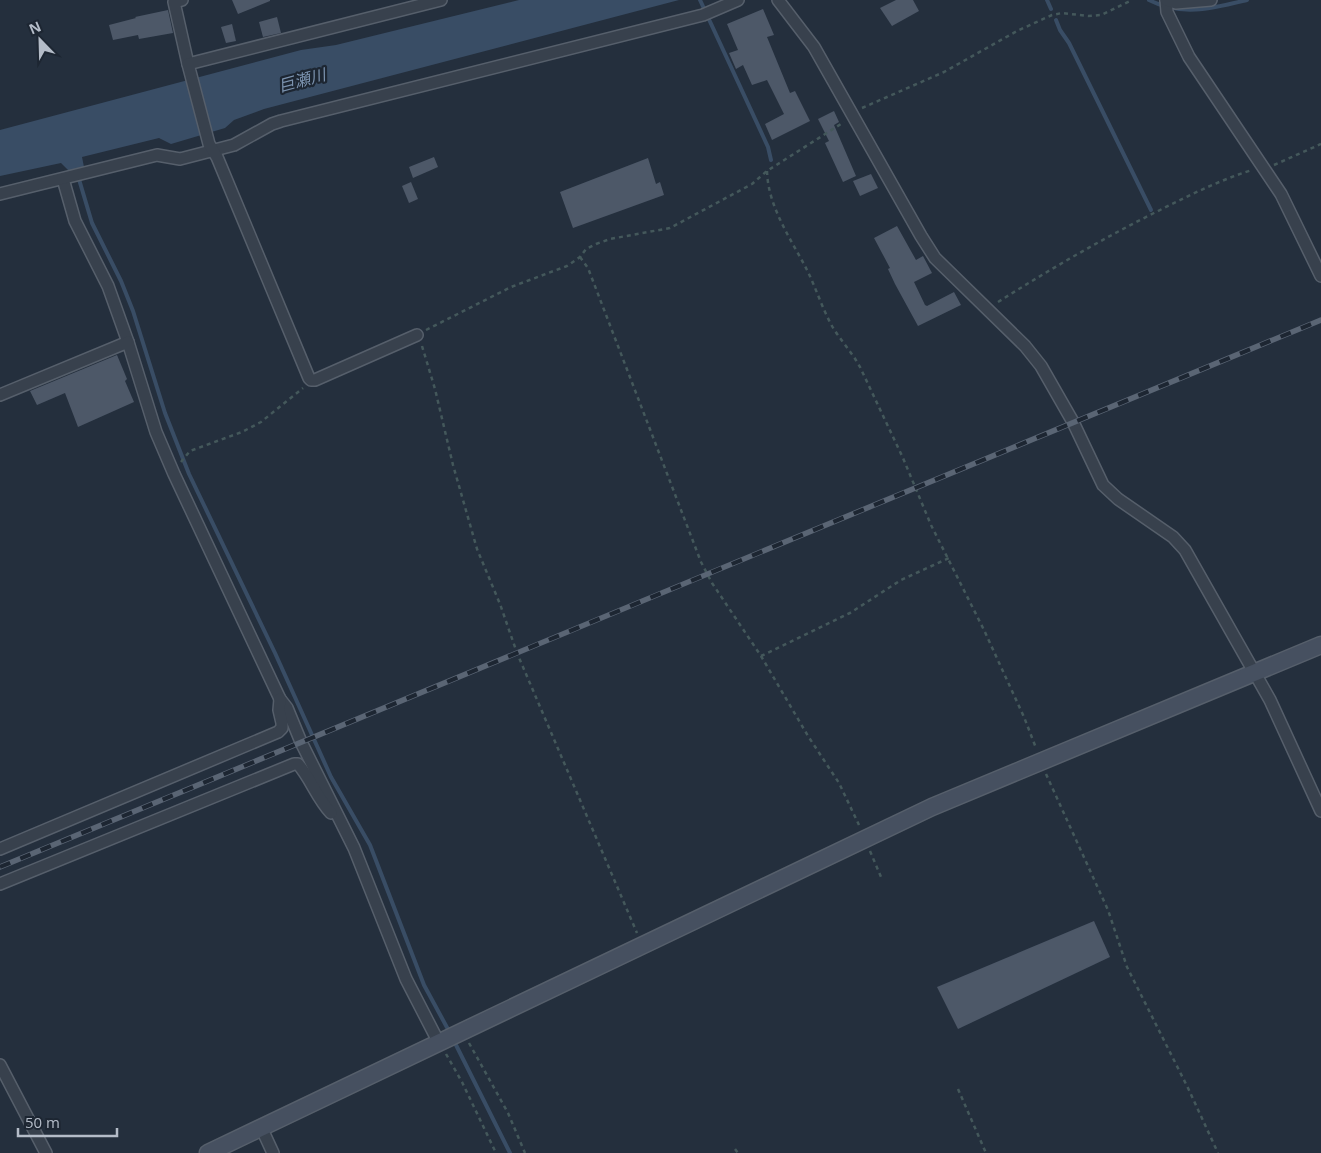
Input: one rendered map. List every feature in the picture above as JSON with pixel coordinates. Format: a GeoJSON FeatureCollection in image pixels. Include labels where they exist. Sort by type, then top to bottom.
{"type":"FeatureCollection","features":[{"type":"Feature","properties":{"kind":"street"},"geometry":{"type":"LineString","coordinates":[[182,0],[174,2],[189,68],[211,147],[311,380],[315,380],[417,335]]}},
{"type":"Feature","properties":{"kind":"street"},"geometry":{"type":"LineString","coordinates":[[189,68],[441,0]]}},
{"type":"Feature","properties":{"kind":"street"},"geometry":{"type":"LineString","coordinates":[[0,194],[157,155],[180,159],[211,147],[244,141],[272,124],[281,121],[707,14],[738,0]]}},
{"type":"Feature","properties":{"kind":"street"},"geometry":{"type":"LineString","coordinates":[[778,0],[814,47],[935,258],[986,310],[1025,346],[1041,366],[1073,422],[1103,485],[1118,499],[1173,537],[1185,550],[1270,700],[1321,811]]}},
{"type":"Feature","properties":{"kind":"street"},"geometry":{"type":"LineString","coordinates":[[1211,0],[1166,4],[1189,57],[1265,169],[1294,218],[1321,276]]}},
{"type":"Feature","properties":{"kind":"street"},"geometry":{"type":"LineString","coordinates":[[66,178],[75,221],[108,286],[153,422],[174,474],[280,699],[287,708],[300,742],[354,848],[406,979],[440,1042]]}},
{"type":"Feature","properties":{"kind":"street"},"geometry":{"type":"LineString","coordinates":[[0,395],[128,342]]}},
{"type":"Feature","properties":{"kind":"street"},"geometry":{"type":"LineString","coordinates":[[208,1153],[932,807],[1321,645]]}},
{"type":"Feature","properties":{"kind":"street"},"geometry":{"type":"LineString","coordinates":[[0,849],[278,732],[282,728],[279,710],[280,699]]}},
{"type":"Feature","properties":{"kind":"street"},"geometry":{"type":"LineString","coordinates":[[0,884],[294,764],[298,764],[303,770],[321,802],[341,825]]}},
{"type":"Feature","properties":{"kind":"street"},"geometry":{"type":"LineString","coordinates":[[0,1064],[46,1153]]}},
{"type":"Feature","properties":{"kind":"street"},"geometry":{"type":"LineString","coordinates":[[262,1127],[273,1153]]}},
{"type":"Feature","properties":{"kind":"path"},"geometry":{"type":"LineString","coordinates":[[643,945],[517,653],[500,604],[476,549],[435,389],[417,335],[511,287],[567,266],[580,257],[586,249],[596,244],[610,239],[652,233],[670,228],[752,184],[767,171],[853,114],[944,72],[1017,31],[1052,15],[1062,13],[1088,16],[1100,14],[1132,0]]}},
{"type":"Feature","properties":{"kind":"path"},"geometry":{"type":"LineString","coordinates":[[986,310],[1052,268],[1103,239],[1190,194],[1228,178],[1256,169],[1265,169],[1321,144]]}},
{"type":"Feature","properties":{"kind":"path"},"geometry":{"type":"LineString","coordinates":[[767,171],[770,196],[776,211],[808,272],[837,335],[854,355],[903,458],[931,525],[949,558],[1024,717],[1041,761],[1108,910],[1127,967],[1188,1088],[1218,1153]]}},
{"type":"Feature","properties":{"kind":"path"},"geometry":{"type":"LineString","coordinates":[[580,257],[588,268],[701,562],[839,783],[866,838],[880,877]]}},
{"type":"Feature","properties":{"kind":"path"},"geometry":{"type":"LineString","coordinates":[[177,468],[190,451],[214,444],[261,422],[311,380]]}},
{"type":"Feature","properties":{"kind":"path"},"geometry":{"type":"LineString","coordinates":[[761,656],[850,613],[901,580],[949,558]]}},
{"type":"Feature","properties":{"kind":"path"},"geometry":{"type":"LineString","coordinates":[[462,1032],[508,1113],[525,1153]]}},
{"type":"Feature","properties":{"kind":"path"},"geometry":{"type":"LineString","coordinates":[[440,1042],[462,1082],[496,1153]]}},
{"type":"Feature","properties":{"kind":"path"},"geometry":{"type":"LineString","coordinates":[[958,1089],[986,1153]]}},
{"type":"Feature","properties":{"kind":"path"},"geometry":{"type":"LineString","coordinates":[[735,1149],[738,1153]]}},
{"type":"Feature","properties":{"kind":"water","name":"巨瀬川"},"geometry":{"type":"Polygon","coordinates":[[[519,0],[679,0],[264,109],[234,120],[225,128],[171,144],[159,138],[82,157],[84,167],[69,171],[61,163],[0,176],[0,130],[301,50],[336,45],[519,0]]]}},
{"type":"Feature","properties":{"kind":"building"},"geometry":{"type":"Polygon","coordinates":[[[232,0],[270,0],[270,1],[238,14],[232,0]]]}},
{"type":"Feature","properties":{"kind":"building"},"geometry":{"type":"Polygon","coordinates":[[[896,0],[913,0],[919,11],[892,26],[880,8],[896,0]]]}},
{"type":"Feature","properties":{"kind":"building"},"geometry":{"type":"Polygon","coordinates":[[[763,9],[774,35],[767,37],[790,93],[795,91],[810,121],[772,140],[765,124],[784,114],[767,80],[752,85],[743,65],[736,69],[729,53],[738,50],[727,24],[763,9]]]}},
{"type":"Feature","properties":{"kind":"building"},"geometry":{"type":"Polygon","coordinates":[[[168,10],[173,33],[139,39],[138,35],[113,40],[109,25],[168,10]]]}},
{"type":"Feature","properties":{"kind":"building"},"geometry":{"type":"Polygon","coordinates":[[[277,17],[281,33],[263,37],[259,22],[277,17]]]}},
{"type":"Feature","properties":{"kind":"building"},"geometry":{"type":"Polygon","coordinates":[[[232,24],[236,41],[226,43],[221,27],[232,24]]]}},
{"type":"Feature","properties":{"kind":"building"},"geometry":{"type":"Polygon","coordinates":[[[834,111],[839,122],[834,125],[856,176],[843,182],[825,143],[829,141],[818,119],[834,111]]]}},
{"type":"Feature","properties":{"kind":"building"},"geometry":{"type":"Polygon","coordinates":[[[434,157],[438,167],[413,178],[409,167],[434,157]]]}},
{"type":"Feature","properties":{"kind":"building"},"geometry":{"type":"Polygon","coordinates":[[[648,158],[656,184],[660,182],[664,195],[573,228],[560,192],[648,158]]]}},
{"type":"Feature","properties":{"kind":"building"},"geometry":{"type":"Polygon","coordinates":[[[871,174],[878,188],[860,196],[853,181],[871,174]]]}},
{"type":"Feature","properties":{"kind":"building"},"geometry":{"type":"Polygon","coordinates":[[[411,182],[418,199],[409,203],[402,186],[411,182]]]}},
{"type":"Feature","properties":{"kind":"building"},"geometry":{"type":"Polygon","coordinates":[[[897,226],[916,260],[923,256],[932,273],[914,282],[925,305],[927,306],[954,292],[961,305],[918,326],[895,284],[888,269],[890,268],[874,238],[897,226]]]}},
{"type":"Feature","properties":{"kind":"building"},"geometry":{"type":"Polygon","coordinates":[[[117,355],[134,402],[78,427],[65,393],[37,405],[30,391],[117,355]]]}},
{"type":"Feature","properties":{"kind":"building"},"geometry":{"type":"Polygon","coordinates":[[[1094,921],[1110,957],[958,1029],[937,987],[1094,921]]]}},
{"type":"Feature","properties":{"kind":"waterway"},"geometry":{"type":"LineString","coordinates":[[700,0],[768,147],[771,160]]}},
{"type":"Feature","properties":{"kind":"waterway"},"geometry":{"type":"LineString","coordinates":[[1047,0],[1051,9]]}},
{"type":"Feature","properties":{"kind":"waterway"},"geometry":{"type":"LineString","coordinates":[[1149,0],[1161,5],[1186,10],[1210,8],[1247,0]]}},
{"type":"Feature","properties":{"kind":"waterway"},"geometry":{"type":"LineString","coordinates":[[1056,20],[1151,210]]}},
{"type":"Feature","properties":{"kind":"waterway"},"geometry":{"type":"LineString","coordinates":[[78,176],[92,223],[121,281],[133,311],[165,413],[189,474],[275,653],[331,777],[370,845],[424,985],[450,1033]]}},
{"type":"Feature","properties":{"kind":"waterway"},"geometry":{"type":"LineString","coordinates":[[454,1041],[510,1153]]}},
{"type":"Feature","properties":{"kind":"railway"},"geometry":{"type":"LineString","coordinates":[[0,867],[1321,320]]}}]}
